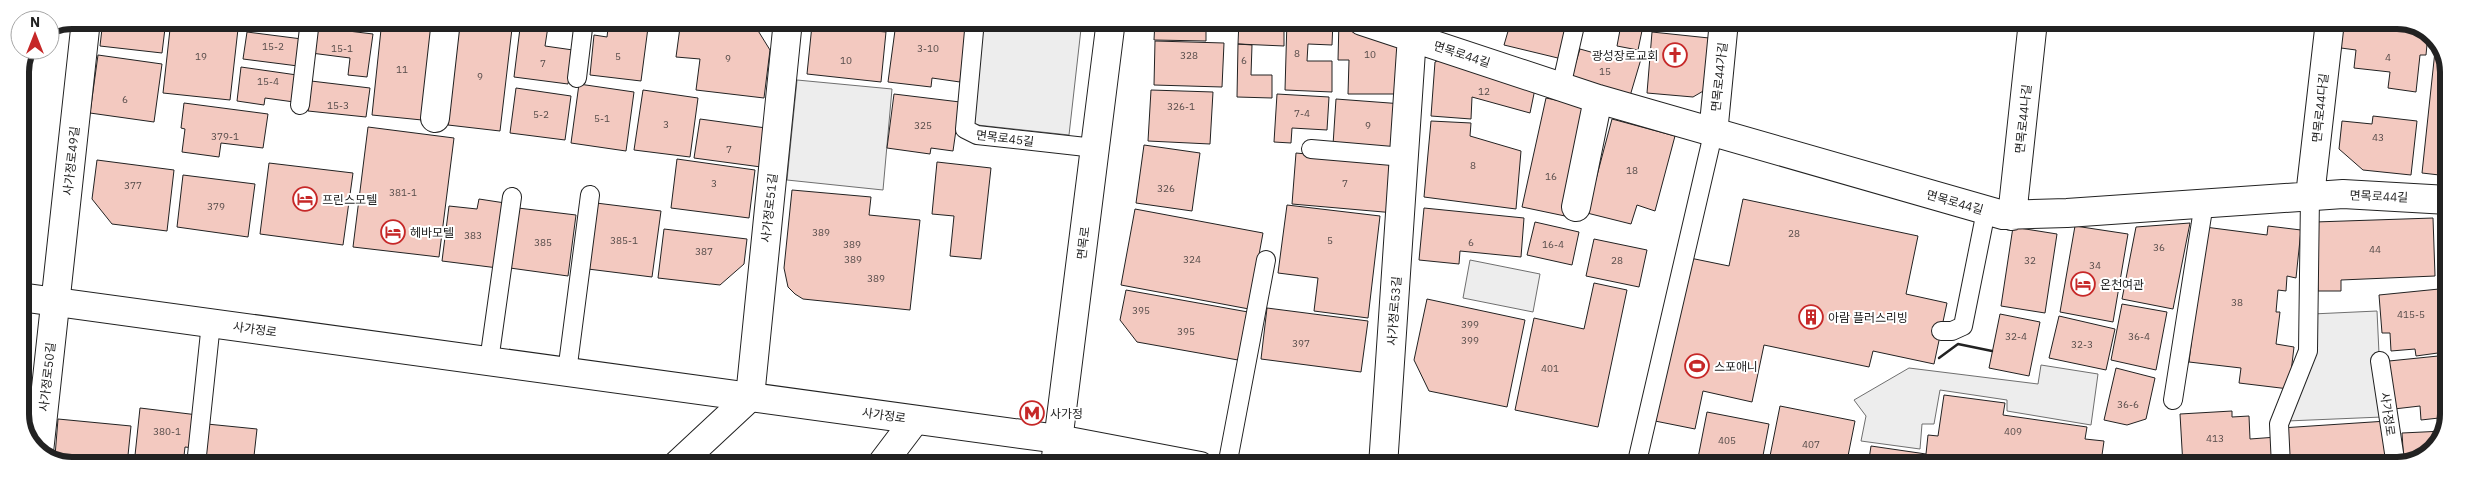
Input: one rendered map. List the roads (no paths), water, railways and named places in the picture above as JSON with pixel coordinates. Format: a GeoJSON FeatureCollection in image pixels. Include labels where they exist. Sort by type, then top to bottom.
{"type":"FeatureCollection","features":[{"type":"Feature","properties":{"kind":"street","name":"사가정로49길"},"geometry":{"type":"LineString","coordinates":[[55,301],[85,29]]}},
{"type":"Feature","properties":{"kind":"street"},"geometry":{"type":"LineString","coordinates":[[435,118],[445,29]]}},
{"type":"Feature","properties":{"kind":"street","name":"사가정로51길"},"geometry":{"type":"LineString","coordinates":[[750,396],[786,29]]}},
{"type":"Feature","properties":{"kind":"street","name":"면목로"},"geometry":{"type":"LineString","coordinates":[[1057,452],[1110,29]]}},
{"type":"Feature","properties":{"kind":"street","name":"면목로44길"},"geometry":{"type":"LineString","coordinates":[[1412,29],[1598,100],[1713,134],[2012,216],[2310,196],[2380,195],[2440,199]]}},
{"type":"Feature","properties":{"kind":"street","name":"사가정로53길"},"geometry":{"type":"LineString","coordinates":[[1384,457],[1412,29]]}},
{"type":"Feature","properties":{"kind":"street","name":"면목로44가길"},"geometry":{"type":"LineString","coordinates":[[1713,134],[1723,29]]}},
{"type":"Feature","properties":{"kind":"street","name":"면목로44나길"},"geometry":{"type":"LineString","coordinates":[[2012,216],[2032,29]]}},
{"type":"Feature","properties":{"kind":"street","name":"면목로44다길"},"geometry":{"type":"LineString","coordinates":[[2310,196],[2329,29]]}},
{"type":"Feature","properties":{"kind":"street"},"geometry":{"type":"LineString","coordinates":[[1576,207],[1598,100]]}},
{"type":"Feature","properties":{"kind":"street","name":"사가정로"},"geometry":{"type":"LineString","coordinates":[[29,298],[915,420],[1057,452],[1108,457]]}},
{"type":"Feature","properties":{"kind":"street","name":"사가정로50길"},"geometry":{"type":"LineString","coordinates":[[39,443],[55,301]]}},
{"type":"Feature","properties":{"kind":"street"},"geometry":{"type":"LineString","coordinates":[[685,457],[750,396]]}},
{"type":"Feature","properties":{"kind":"street"},"geometry":{"type":"LineString","coordinates":[[887,457],[915,420]]}},
{"type":"Feature","properties":{"kind":"lane"},"geometry":{"type":"LineString","coordinates":[[300,105],[309,29]]}},
{"type":"Feature","properties":{"kind":"lane"},"geometry":{"type":"LineString","coordinates":[[577,78],[583,29]]}},
{"type":"Feature","properties":{"kind":"lane","name":"면목로45길"},"geometry":{"type":"LineString","coordinates":[[975,29],[965,129],[977,135],[1095,148]]}},
{"type":"Feature","properties":{"kind":"lane"},"geometry":{"type":"LineString","coordinates":[[1561,87],[1574,29]]}},
{"type":"Feature","properties":{"kind":"lane"},"geometry":{"type":"LineString","coordinates":[[1638,457],[1713,134]]}},
{"type":"Feature","properties":{"kind":"lane"},"geometry":{"type":"LineString","coordinates":[[1311,149],[1404,157]]}},
{"type":"Feature","properties":{"kind":"lane"},"geometry":{"type":"LineString","coordinates":[[567,372],[590,195]]}},
{"type":"Feature","properties":{"kind":"lane"},"geometry":{"type":"LineString","coordinates":[[2281,457],[2279,424],[2308,350],[2310,196]]}},
{"type":"Feature","properties":{"kind":"lane"},"geometry":{"type":"LineString","coordinates":[[489,361],[512,197]]}},
{"type":"Feature","properties":{"kind":"lane"},"geometry":{"type":"LineString","coordinates":[[2173,400],[2204,203]]}},
{"type":"Feature","properties":{"kind":"lane"},"geometry":{"type":"LineString","coordinates":[[1941,332],[1952,332],[1963,326],[1986,210]]}},
{"type":"Feature","properties":{"kind":"lane"},"geometry":{"type":"LineString","coordinates":[[1229,457],[1266,260]]}},
{"type":"Feature","properties":{"kind":"lane"},"geometry":{"type":"LineString","coordinates":[[197,457],[211,323]]}},
{"type":"Feature","properties":{"kind":"lane","name":"사가정로"},"geometry":{"type":"LineString","coordinates":[[2380,361],[2395,457]]}},
{"type":"Feature","properties":{"kind":"place","name":"광성장로교회"},"geometry":{"type":"Point","coordinates":[1675,55]}},
{"type":"Feature","properties":{"kind":"place","name":"프린스모텔"},"geometry":{"type":"Point","coordinates":[305,199]}},
{"type":"Feature","properties":{"kind":"place","name":"헤바모텔"},"geometry":{"type":"Point","coordinates":[393,232]}},
{"type":"Feature","properties":{"kind":"place","name":"온천여관"},"geometry":{"type":"Point","coordinates":[2083,284]}},
{"type":"Feature","properties":{"kind":"place","name":"아람 플러스리빙"},"geometry":{"type":"Point","coordinates":[1811,317]}},
{"type":"Feature","properties":{"kind":"place","name":"스포애니"},"geometry":{"type":"Point","coordinates":[1697,366]}},
{"type":"Feature","properties":{"kind":"place","name":"사가정"},"geometry":{"type":"Point","coordinates":[1032,413]}}]}
